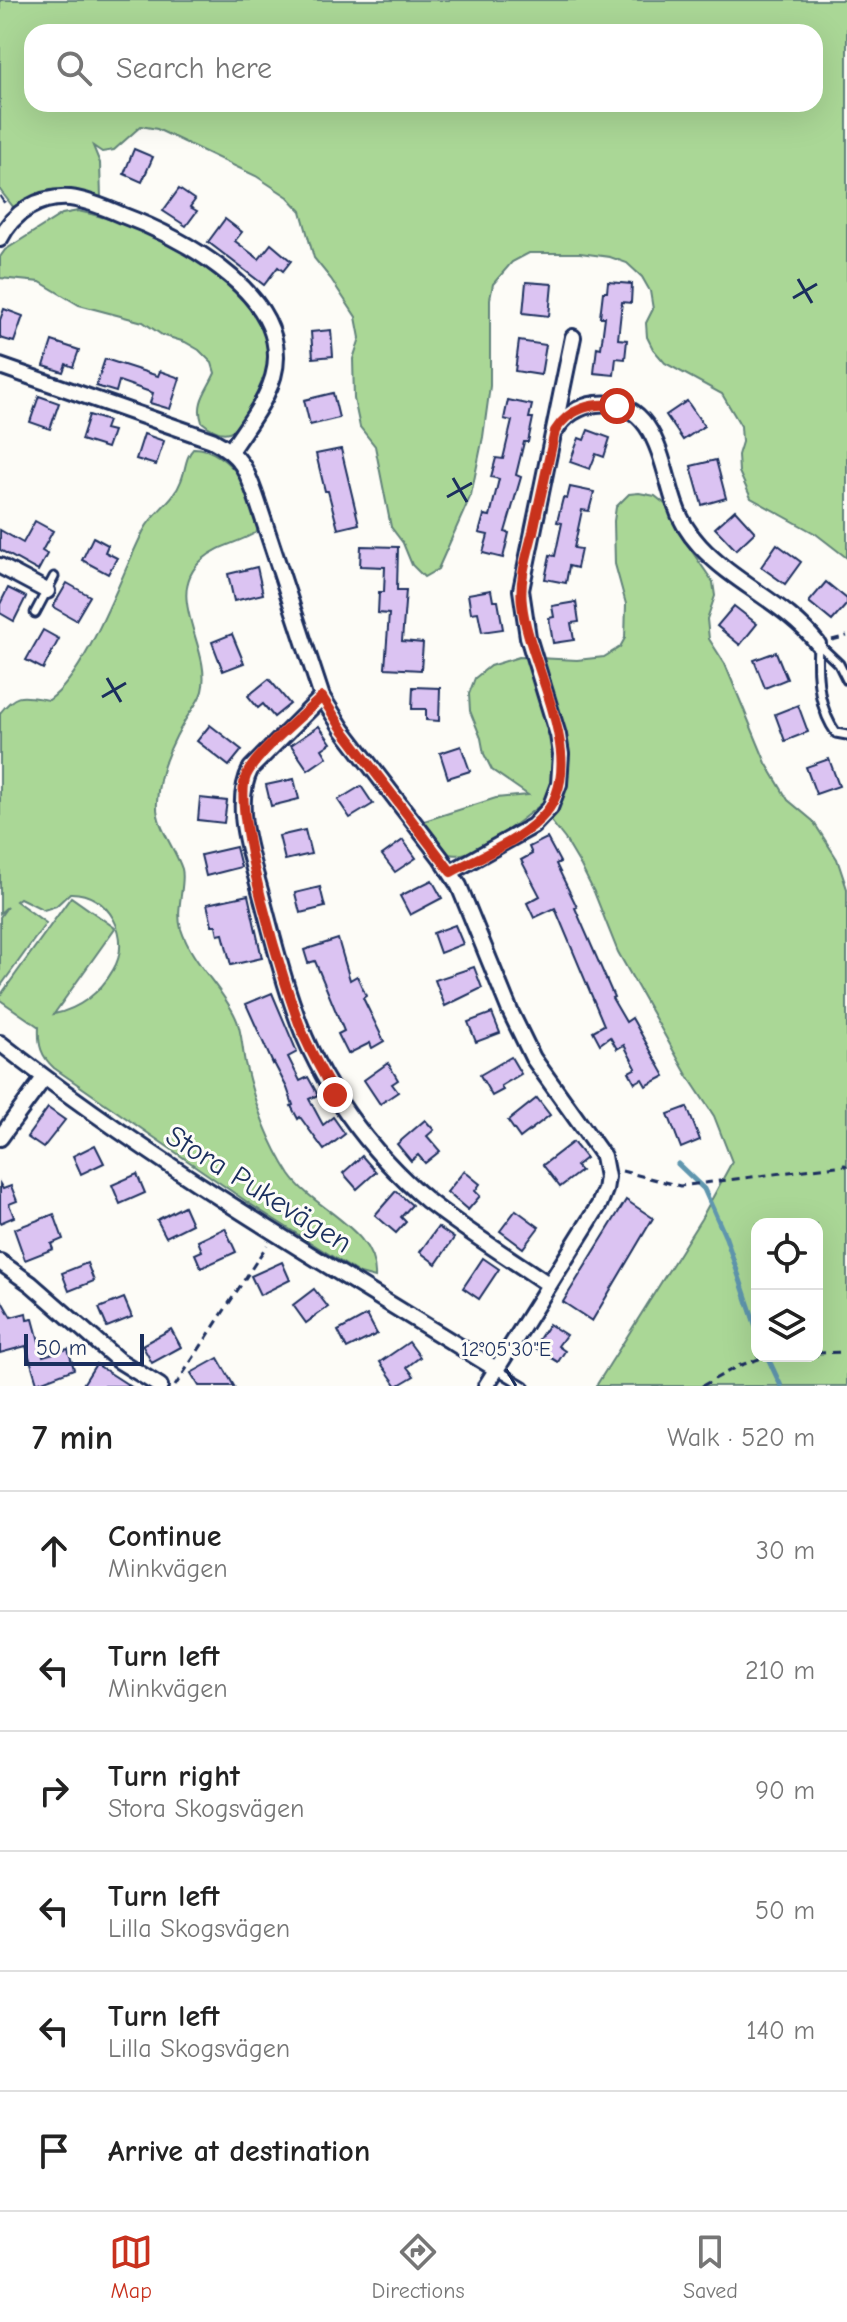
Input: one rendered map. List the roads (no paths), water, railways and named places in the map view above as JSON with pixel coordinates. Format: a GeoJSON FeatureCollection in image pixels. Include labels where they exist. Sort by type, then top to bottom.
{"type":"FeatureCollection","features":[{"type":"Feature","properties":{"kind":"street"},"geometry":{"type":"LineString","coordinates":[[0,239],[14,217],[37,203],[57,199],[83,201],[166,234],[243,288],[266,320],[275,342],[275,372],[267,393],[231,450]]}},
{"type":"Feature","properties":{"kind":"street"},"geometry":{"type":"LineString","coordinates":[[451,872],[533,826],[550,808],[559,784],[562,769],[558,735],[528,637],[521,590],[573,337]]}},
{"type":"Feature","properties":{"kind":"street"},"geometry":{"type":"LineString","coordinates":[[0,366],[190,431],[231,450],[249,476],[322,697],[343,730],[451,872],[521,1036],[548,1081],[596,1144],[606,1167],[605,1190],[599,1205],[486,1386]]}},
{"type":"Feature","properties":{"kind":"street"},"geometry":{"type":"LineString","coordinates":[[555,431],[560,422],[575,411],[597,404],[617,406],[637,416],[653,434],[676,506],[689,533],[734,576],[804,626],[818,644]]}},
{"type":"Feature","properties":{"kind":"street"},"geometry":{"type":"LineString","coordinates":[[0,566],[47,591]]}},
{"type":"Feature","properties":{"kind":"street"},"geometry":{"type":"LineString","coordinates":[[322,697],[251,768],[245,779],[243,796],[252,860],[294,1010],[335,1095],[368,1141],[392,1167],[442,1211],[548,1284]]}},
{"type":"Feature","properties":{"kind":"street","name":"Stora Pukevägen"},"geometry":{"type":"LineString","coordinates":[[0,1043],[44,1078],[166,1163],[496,1369]]}},
{"type":"Feature","properties":{"kind":"street"},"geometry":{"type":"LineString","coordinates":[[0,1138],[44,1078]]}},
{"type":"Feature","properties":{"kind":"street"},"geometry":{"type":"LineString","coordinates":[[0,1262],[52,1301],[101,1346],[160,1386]]}},
{"type":"Feature","properties":{"kind":"lane"},"geometry":{"type":"LineString","coordinates":[[35,613],[54,577]]}},
{"type":"Feature","properties":{"kind":"lane"},"geometry":{"type":"LineString","coordinates":[[818,644],[839,664],[847,680]]}},
{"type":"Feature","properties":{"kind":"lane"},"geometry":{"type":"LineString","coordinates":[[818,644],[817,676],[824,706],[836,733],[847,735]]}},
{"type":"Feature","properties":{"kind":"lane"},"geometry":{"type":"LineString","coordinates":[[496,1369],[524,1386]]}},
{"type":"Feature","properties":{"kind":"waterway"},"geometry":{"type":"LineString","coordinates":[[678,1164],[704,1189],[726,1238],[751,1312]]}},
{"type":"Feature","properties":{"kind":"waterway"},"geometry":{"type":"LineString","coordinates":[[770,1362],[781,1386]]}}]}
